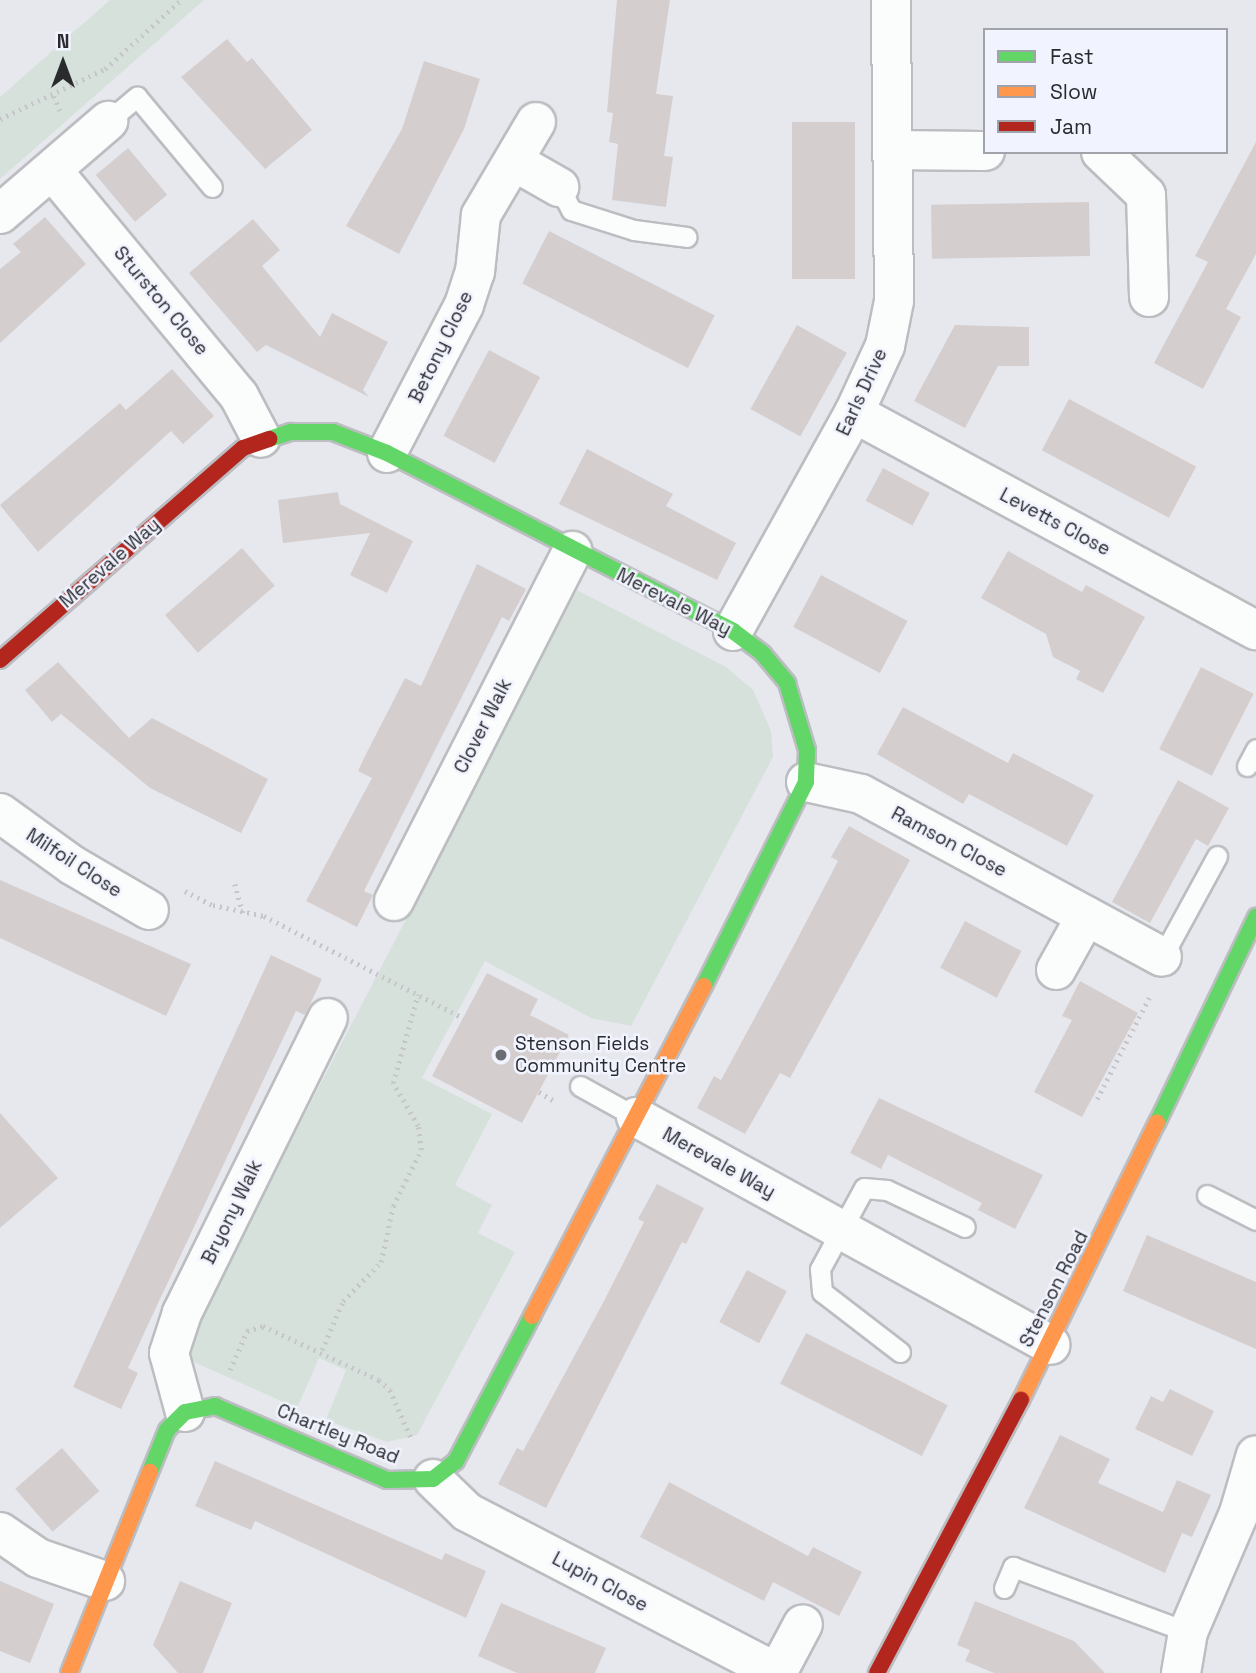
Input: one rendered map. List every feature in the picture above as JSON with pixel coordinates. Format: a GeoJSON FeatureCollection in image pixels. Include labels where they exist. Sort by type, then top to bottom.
{"type":"FeatureCollection","features":[{"type":"Feature","properties":{"kind":"street","name":"Earls Drive"},"geometry":{"type":"LineString","coordinates":[[733,631],[854,414],[885,346],[894,301],[891,0]]}},
{"type":"Feature","properties":{"kind":"street"},"geometry":{"type":"LineString","coordinates":[[0,214],[108,121]]}},
{"type":"Feature","properties":{"kind":"street","name":"Betony Close"},"geometry":{"type":"LineString","coordinates":[[387,453],[464,305],[475,272],[481,215],[515,162],[536,122]]}},
{"type":"Feature","properties":{"kind":"street"},"geometry":{"type":"LineString","coordinates":[[892,150],[983,151]]}},
{"type":"Feature","properties":{"kind":"street"},"geometry":{"type":"LineString","coordinates":[[1103,154],[1146,195],[1149,297]]}},
{"type":"Feature","properties":{"kind":"street"},"geometry":{"type":"LineString","coordinates":[[515,162],[559,187]]}},
{"type":"Feature","properties":{"kind":"street","name":"Sturston Close"},"geometry":{"type":"LineString","coordinates":[[52,170],[239,396],[261,438]]}},
{"type":"Feature","properties":{"kind":"street","name":"Levetts Close"},"geometry":{"type":"LineString","coordinates":[[854,414],[1256,630]]}},
{"type":"Feature","properties":{"kind":"street","name":"Merevale Way"},"geometry":{"type":"LineString","coordinates":[[0,660],[261,438],[333,432],[387,453],[572,551],[733,631],[763,654],[787,683],[802,718],[806,782]]}},
{"type":"Feature","properties":{"kind":"street","name":"Clover Walk"},"geometry":{"type":"LineString","coordinates":[[394,901],[572,551]]}},
{"type":"Feature","properties":{"kind":"street"},"geometry":{"type":"LineString","coordinates":[[433,1479],[456,1461],[472,1437],[806,782]]}},
{"type":"Feature","properties":{"kind":"street","name":"Ramson Close"},"geometry":{"type":"LineString","coordinates":[[806,782],[861,794],[1162,957]]}},
{"type":"Feature","properties":{"kind":"street","name":"Milfoil Close"},"geometry":{"type":"LineString","coordinates":[[0,813],[72,865],[162,898]]}},
{"type":"Feature","properties":{"kind":"street"},"geometry":{"type":"LineString","coordinates":[[1056,970],[1086,916]]}},
{"type":"Feature","properties":{"kind":"street","name":"Stenson Road"},"geometry":{"type":"LineString","coordinates":[[877,1673],[1050,1345],[1256,917]]}},
{"type":"Feature","properties":{"kind":"street","name":"Bryony Walk"},"geometry":{"type":"LineString","coordinates":[[200,1409],[169,1353],[182,1313],[328,1018]]}},
{"type":"Feature","properties":{"kind":"street","name":"Merevale Way"},"geometry":{"type":"LineString","coordinates":[[636,1117],[1050,1345]]}},
{"type":"Feature","properties":{"kind":"street"},"geometry":{"type":"LineString","coordinates":[[69,1673],[167,1430],[200,1409]]}},
{"type":"Feature","properties":{"kind":"street","name":"Chartley Road"},"geometry":{"type":"LineString","coordinates":[[200,1409],[387,1480],[433,1479]]}},
{"type":"Feature","properties":{"kind":"street"},"geometry":{"type":"LineString","coordinates":[[1181,1673],[1188,1632],[1239,1513],[1256,1455]]}},
{"type":"Feature","properties":{"kind":"street","name":"Lupin Close"},"geometry":{"type":"LineString","coordinates":[[433,1479],[467,1512],[777,1673],[803,1624]]}},
{"type":"Feature","properties":{"kind":"street"},"geometry":{"type":"LineString","coordinates":[[0,1532],[38,1558],[105,1581]]}},
{"type":"Feature","properties":{"kind":"lane"},"geometry":{"type":"LineString","coordinates":[[108,121],[137,97],[212,187]]}},
{"type":"Feature","properties":{"kind":"lane"},"geometry":{"type":"LineString","coordinates":[[559,187],[571,211],[634,230],[687,237]]}},
{"type":"Feature","properties":{"kind":"lane"},"geometry":{"type":"LineString","coordinates":[[1162,957],[1217,856]]}},
{"type":"Feature","properties":{"kind":"lane"},"geometry":{"type":"LineString","coordinates":[[580,1086],[636,1117]]}},
{"type":"Feature","properties":{"kind":"lane"},"geometry":{"type":"LineString","coordinates":[[900,1352],[822,1292],[820,1269],[864,1188],[887,1190],[965,1227]]}},
{"type":"Feature","properties":{"kind":"lane"},"geometry":{"type":"LineString","coordinates":[[1207,1195],[1256,1220]]}},
{"type":"Feature","properties":{"kind":"lane"},"geometry":{"type":"LineString","coordinates":[[1004,1588],[1013,1567],[1188,1632]]}},
{"type":"Feature","properties":{"kind":"path"},"geometry":{"type":"LineString","coordinates":[[0,119],[105,69],[181,0]]}},
{"type":"Feature","properties":{"kind":"path"},"geometry":{"type":"LineString","coordinates":[[235,884],[243,913]]}},
{"type":"Feature","properties":{"kind":"path"},"geometry":{"type":"LineString","coordinates":[[162,898],[264,916],[463,1018]]}},
{"type":"Feature","properties":{"kind":"path"},"geometry":{"type":"LineString","coordinates":[[1097,1099],[1159,977],[1162,957]]}},
{"type":"Feature","properties":{"kind":"path"},"geometry":{"type":"LineString","coordinates":[[321,1350],[343,1301],[382,1262],[393,1206],[421,1150],[418,1126],[393,1083],[418,994]]}},
{"type":"Feature","properties":{"kind":"path"},"geometry":{"type":"LineString","coordinates":[[200,1409],[247,1331],[263,1326],[321,1350],[390,1390],[433,1479]]}},
{"type":"Feature","properties":{"kind":"shaded area"},"geometry":{"type":"Polygon","coordinates":[[[110,0],[204,0],[0,179],[0,97],[110,0]]]}},
{"type":"Feature","properties":{"kind":"shaded area"},"geometry":{"type":"Polygon","coordinates":[[[577,590],[726,667],[753,690],[771,731],[773,757],[631,1026],[591,1018],[485,961],[422,1078],[492,1114],[455,1185],[492,1205],[478,1233],[515,1252],[417,1435],[387,1442],[326,1420],[346,1370],[319,1358],[297,1408],[187,1359],[199,1318],[577,590]]]}},
{"type":"Feature","properties":{"kind":"building"},"geometry":{"type":"Polygon","coordinates":[[[617,0],[670,0],[656,94],[673,96],[664,156],[673,157],[666,207],[612,200],[618,144],[609,142],[613,113],[607,112],[617,0]]]}},
{"type":"Feature","properties":{"kind":"building"},"geometry":{"type":"Polygon","coordinates":[[[227,39],[247,62],[252,58],[312,130],[265,169],[181,77],[227,39]]]}},
{"type":"Feature","properties":{"kind":"building"},"geometry":{"type":"Polygon","coordinates":[[[424,61],[480,79],[464,129],[399,254],[346,226],[402,129],[424,61]]]}},
{"type":"Feature","properties":{"kind":"building"},"geometry":{"type":"Polygon","coordinates":[[[792,122],[855,122],[855,279],[792,279],[792,122]]]}},
{"type":"Feature","properties":{"kind":"building"},"geometry":{"type":"Polygon","coordinates":[[[1256,142],[1256,254],[1226,309],[1241,317],[1203,389],[1154,363],[1208,262],[1195,256],[1256,142]]]}},
{"type":"Feature","properties":{"kind":"building"},"geometry":{"type":"Polygon","coordinates":[[[128,148],[167,195],[135,222],[96,175],[128,148]]]}},
{"type":"Feature","properties":{"kind":"building"},"geometry":{"type":"Polygon","coordinates":[[[1089,202],[1090,256],[932,259],[931,205],[1089,202]]]}},
{"type":"Feature","properties":{"kind":"building"},"geometry":{"type":"Polygon","coordinates":[[[45,217],[86,264],[0,343],[0,269],[21,252],[13,244],[45,217]]]}},
{"type":"Feature","properties":{"kind":"building"},"geometry":{"type":"Polygon","coordinates":[[[253,219],[280,250],[262,266],[320,337],[332,313],[388,342],[363,390],[369,397],[266,345],[257,352],[189,273],[253,219]]]}},
{"type":"Feature","properties":{"kind":"building"},"geometry":{"type":"Polygon","coordinates":[[[549,231],[715,315],[688,368],[522,284],[549,231]]]}},
{"type":"Feature","properties":{"kind":"building"},"geometry":{"type":"Polygon","coordinates":[[[797,325],[847,353],[800,437],[750,409],[797,325]]]}},
{"type":"Feature","properties":{"kind":"building"},"geometry":{"type":"Polygon","coordinates":[[[955,325],[1029,327],[1029,366],[998,366],[965,428],[914,401],[955,325]]]}},
{"type":"Feature","properties":{"kind":"building"},"geometry":{"type":"Polygon","coordinates":[[[489,350],[540,377],[495,463],[443,436],[489,350]]]}},
{"type":"Feature","properties":{"kind":"building"},"geometry":{"type":"Polygon","coordinates":[[[172,369],[214,416],[183,444],[171,431],[38,552],[0,505],[120,403],[126,410],[172,369]]]}},
{"type":"Feature","properties":{"kind":"building"},"geometry":{"type":"Polygon","coordinates":[[[1069,399],[1196,467],[1169,518],[1042,450],[1069,399]]]}},
{"type":"Feature","properties":{"kind":"building"},"geometry":{"type":"Polygon","coordinates":[[[587,449],[673,494],[666,506],[736,543],[717,580],[559,504],[587,449]]]}},
{"type":"Feature","properties":{"kind":"building"},"geometry":{"type":"Polygon","coordinates":[[[883,468],[930,493],[912,526],[866,501],[883,468]]]}},
{"type":"Feature","properties":{"kind":"building"},"geometry":{"type":"Polygon","coordinates":[[[338,492],[340,504],[413,541],[387,593],[350,575],[370,533],[283,543],[278,500],[338,492]]]}},
{"type":"Feature","properties":{"kind":"building"},"geometry":{"type":"Polygon","coordinates":[[[242,548],[275,586],[198,653],[165,615],[242,548]]]}},
{"type":"Feature","properties":{"kind":"building"},"geometry":{"type":"Polygon","coordinates":[[[1008,551],[1082,592],[1086,585],[1145,617],[1103,693],[1076,679],[1080,671],[1053,657],[1046,634],[981,598],[1008,551]]]}},
{"type":"Feature","properties":{"kind":"building"},"geometry":{"type":"Polygon","coordinates":[[[477,564],[526,589],[509,621],[502,617],[364,891],[373,895],[357,927],[306,901],[372,778],[358,771],[364,758],[405,678],[421,686],[477,564]]]}},
{"type":"Feature","properties":{"kind":"building"},"geometry":{"type":"Polygon","coordinates":[[[821,575],[908,621],[880,673],[793,627],[821,575]]]}},
{"type":"Feature","properties":{"kind":"building"},"geometry":{"type":"Polygon","coordinates":[[[58,662],[129,738],[152,718],[268,779],[241,833],[150,788],[61,714],[52,722],[25,690],[58,662]]]}},
{"type":"Feature","properties":{"kind":"building"},"geometry":{"type":"Polygon","coordinates":[[[1201,667],[1254,694],[1212,776],[1159,749],[1201,667]]]}},
{"type":"Feature","properties":{"kind":"building"},"geometry":{"type":"Polygon","coordinates":[[[903,707],[1008,763],[1013,753],[1094,795],[1067,846],[969,794],[963,804],[877,754],[903,707]]]}},
{"type":"Feature","properties":{"kind":"building"},"geometry":{"type":"Polygon","coordinates":[[[1178,780],[1229,808],[1208,846],[1196,839],[1150,923],[1112,902],[1178,780]]]}},
{"type":"Feature","properties":{"kind":"building"},"geometry":{"type":"Polygon","coordinates":[[[849,826],[910,860],[790,1078],[780,1073],[745,1134],[697,1108],[714,1076],[721,1080],[793,947],[838,861],[831,857],[849,826]]]}},
{"type":"Feature","properties":{"kind":"building"},"geometry":{"type":"Polygon","coordinates":[[[0,880],[191,964],[166,1016],[0,938],[0,880]]]}},
{"type":"Feature","properties":{"kind":"building"},"geometry":{"type":"Polygon","coordinates":[[[965,921],[1022,951],[997,998],[940,968],[965,921]]]}},
{"type":"Feature","properties":{"kind":"building"},"geometry":{"type":"Polygon","coordinates":[[[271,955],[322,979],[305,1015],[296,1011],[160,1299],[128,1368],[138,1373],[121,1409],[73,1387],[271,955]]]}},
{"type":"Feature","properties":{"kind":"building","name":"Stenson Fields Community Centre"},"geometry":{"type":"Polygon","coordinates":[[[487,973],[538,999],[530,1015],[569,1035],[522,1123],[432,1076],[487,973]]]}},
{"type":"Feature","properties":{"kind":"building"},"geometry":{"type":"Polygon","coordinates":[[[1080,981],[1138,1013],[1082,1117],[1034,1092],[1072,1020],[1062,1016],[1080,981]]]}},
{"type":"Feature","properties":{"kind":"building"},"geometry":{"type":"Polygon","coordinates":[[[879,1098],[1043,1175],[1015,1229],[978,1210],[982,1203],[888,1155],[881,1169],[850,1153],[879,1098]]]}},
{"type":"Feature","properties":{"kind":"building"},"geometry":{"type":"Polygon","coordinates":[[[0,1113],[58,1178],[0,1228],[0,1113]]]}},
{"type":"Feature","properties":{"kind":"building"},"geometry":{"type":"Polygon","coordinates":[[[657,1184],[704,1208],[686,1244],[682,1242],[546,1508],[498,1484],[517,1448],[523,1451],[604,1301],[644,1222],[638,1219],[657,1184]]]}},
{"type":"Feature","properties":{"kind":"building"},"geometry":{"type":"Polygon","coordinates":[[[1147,1235],[1256,1282],[1256,1349],[1123,1291],[1147,1235]]]}},
{"type":"Feature","properties":{"kind":"building"},"geometry":{"type":"Polygon","coordinates":[[[747,1270],[787,1291],[759,1343],[719,1322],[747,1270]]]}},
{"type":"Feature","properties":{"kind":"building"},"geometry":{"type":"Polygon","coordinates":[[[806,1333],[948,1405],[922,1456],[780,1384],[806,1333]]]}},
{"type":"Feature","properties":{"kind":"building"},"geometry":{"type":"Polygon","coordinates":[[[1170,1389],[1214,1411],[1192,1456],[1135,1429],[1151,1396],[1163,1402],[1170,1389]]]}},
{"type":"Feature","properties":{"kind":"building"},"geometry":{"type":"Polygon","coordinates":[[[1060,1435],[1110,1459],[1098,1483],[1163,1512],[1177,1480],[1211,1495],[1192,1537],[1182,1533],[1165,1573],[1024,1508],[1060,1435]]]}},
{"type":"Feature","properties":{"kind":"building"},"geometry":{"type":"Polygon","coordinates":[[[62,1448],[99,1491],[53,1532],[15,1489],[62,1448]]]}},
{"type":"Feature","properties":{"kind":"building"},"geometry":{"type":"Polygon","coordinates":[[[215,1461],[442,1560],[445,1553],[486,1571],[466,1618],[255,1521],[251,1530],[195,1506],[215,1461]]]}},
{"type":"Feature","properties":{"kind":"building"},"geometry":{"type":"Polygon","coordinates":[[[669,1482],[808,1556],[813,1547],[862,1572],[839,1616],[773,1582],[764,1601],[640,1537],[669,1482]]]}},
{"type":"Feature","properties":{"kind":"building"},"geometry":{"type":"Polygon","coordinates":[[[0,1581],[54,1604],[30,1663],[0,1651],[0,1581]]]}},
{"type":"Feature","properties":{"kind":"building"},"geometry":{"type":"Polygon","coordinates":[[[180,1581],[232,1603],[203,1673],[178,1673],[153,1645],[180,1581]]]}},
{"type":"Feature","properties":{"kind":"building"},"geometry":{"type":"Polygon","coordinates":[[[975,1601],[1074,1641],[1105,1673],[994,1673],[965,1661],[970,1650],[957,1645],[975,1601]]]}},
{"type":"Feature","properties":{"kind":"building"},"geometry":{"type":"Polygon","coordinates":[[[501,1603],[606,1648],[595,1673],[517,1673],[478,1656],[501,1603]]]}},
{"type":"Feature","properties":{"kind":"traffic: fast"},"geometry":{"type":"LineString","coordinates":[[269,439],[291,432],[333,432],[387,453],[733,631],[763,654],[787,683],[807,750],[806,782],[704,986]]}},
{"type":"Feature","properties":{"kind":"traffic: fast"},"geometry":{"type":"LineString","coordinates":[[1157,1123],[1256,917]]}},
{"type":"Feature","properties":{"kind":"traffic: fast"},"geometry":{"type":"LineString","coordinates":[[150,1472],[167,1430],[185,1412],[215,1406],[387,1480],[433,1479],[456,1461],[532,1316]]}},
{"type":"Feature","properties":{"kind":"traffic: slow"},"geometry":{"type":"LineString","coordinates":[[532,1316],[704,986]]}},
{"type":"Feature","properties":{"kind":"traffic: slow"},"geometry":{"type":"LineString","coordinates":[[1021,1400],[1157,1123]]}},
{"type":"Feature","properties":{"kind":"traffic: slow"},"geometry":{"type":"LineString","coordinates":[[69,1673],[150,1472]]}},
{"type":"Feature","properties":{"kind":"traffic: jam"},"geometry":{"type":"LineString","coordinates":[[0,660],[243,448],[269,439]]}},
{"type":"Feature","properties":{"kind":"traffic: jam"},"geometry":{"type":"LineString","coordinates":[[877,1673],[1021,1400]]}},
{"type":"Feature","properties":{"kind":"place","name":"Stenson Fields Community Centre"},"geometry":{"type":"Point","coordinates":[501,1055]}}]}
